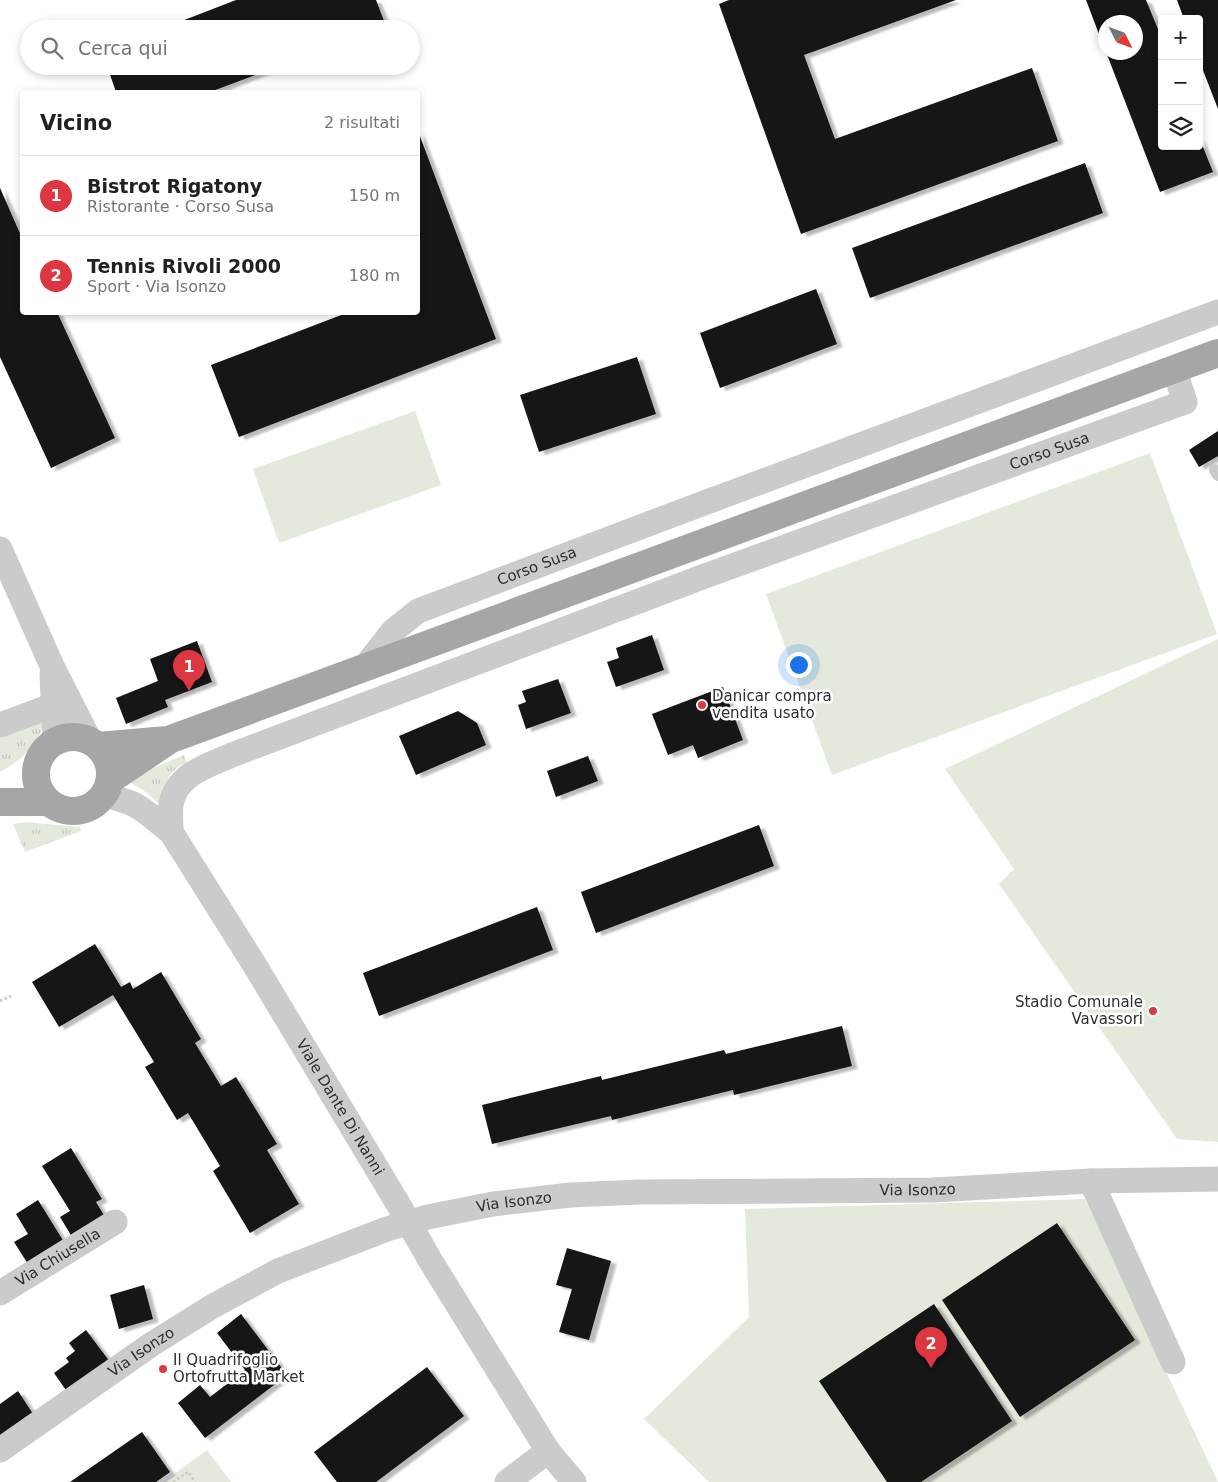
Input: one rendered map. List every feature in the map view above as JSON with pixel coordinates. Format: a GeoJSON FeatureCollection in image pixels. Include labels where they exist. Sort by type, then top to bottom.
{"type":"FeatureCollection","features":[{"type":"Feature","properties":{"kind":"main road"},"geometry":{"type":"LineString","coordinates":[[171,739],[107,787],[96,804],[84,810],[59,809],[48,802],[37,782],[36,770],[39,758],[55,741],[67,737],[73,737],[94,744],[171,739],[1218,353]]}},
{"type":"Feature","properties":{"kind":"main road"},"geometry":{"type":"LineString","coordinates":[[94,744],[106,756],[110,768],[107,787]]}},
{"type":"Feature","properties":{"kind":"main road"},"geometry":{"type":"LineString","coordinates":[[0,801],[36,770]]}},
{"type":"Feature","properties":{"kind":"main road"},"geometry":{"type":"LineString","coordinates":[[0,801],[48,802]]}},
{"type":"Feature","properties":{"kind":"street","name":"Corso Susa"},"geometry":{"type":"LineString","coordinates":[[364,668],[394,631],[418,611],[729,493],[1218,312]]}},
{"type":"Feature","properties":{"kind":"street","name":"Corso Susa"},"geometry":{"type":"LineString","coordinates":[[171,832],[171,805],[175,792],[194,771],[579,623],[1185,402],[1174,369]]}},
{"type":"Feature","properties":{"kind":"street"},"geometry":{"type":"LineString","coordinates":[[898,431],[910,466]]}},
{"type":"Feature","properties":{"kind":"street"},"geometry":{"type":"LineString","coordinates":[[870,481],[882,512]]}},
{"type":"Feature","properties":{"kind":"street"},"geometry":{"type":"LineString","coordinates":[[729,493],[741,529]]}},
{"type":"Feature","properties":{"kind":"street"},"geometry":{"type":"LineString","coordinates":[[0,549],[10,598],[52,666],[94,744]]}},
{"type":"Feature","properties":{"kind":"street"},"geometry":{"type":"LineString","coordinates":[[567,593],[579,623]]}},
{"type":"Feature","properties":{"kind":"street"},"geometry":{"type":"LineString","coordinates":[[52,666],[55,741]]}},
{"type":"Feature","properties":{"kind":"street"},"geometry":{"type":"LineString","coordinates":[[0,725],[54,704]]}},
{"type":"Feature","properties":{"kind":"street"},"geometry":{"type":"LineString","coordinates":[[218,722],[232,755]]}},
{"type":"Feature","properties":{"kind":"street","name":"Viale Dante Di Nanni"},"geometry":{"type":"LineString","coordinates":[[107,787],[146,812],[156,822],[171,832],[254,964],[430,1260],[548,1450],[574,1482]]}},
{"type":"Feature","properties":{"kind":"street","name":"Via Isonzo"},"geometry":{"type":"LineString","coordinates":[[0,1450],[152,1344],[213,1306],[278,1271],[408,1221],[493,1204],[570,1194],[933,1190],[1091,1181],[1218,1179]]}},
{"type":"Feature","properties":{"kind":"street"},"geometry":{"type":"LineString","coordinates":[[1091,1181],[1173,1362]]}},
{"type":"Feature","properties":{"kind":"street","name":"Via Chiusella"},"geometry":{"type":"LineString","coordinates":[[0,1293],[115,1222]]}},
{"type":"Feature","properties":{"kind":"street"},"geometry":{"type":"LineString","coordinates":[[507,1482],[548,1450]]}},
{"type":"Feature","properties":{"kind":"path"},"geometry":{"type":"LineString","coordinates":[[0,1001],[11,996]]}},
{"type":"Feature","properties":{"kind":"path"},"geometry":{"type":"LineString","coordinates":[[173,1482],[188,1472],[195,1482]]}},
{"type":"Feature","properties":{"kind":"green space"},"geometry":{"type":"Polygon","coordinates":[[[415,411],[441,485],[279,543],[253,469],[415,411]]]}},
{"type":"Feature","properties":{"kind":"green space"},"geometry":{"type":"Polygon","coordinates":[[[1150,453],[1217,634],[832,775],[766,594],[1150,453]]]}},
{"type":"Feature","properties":{"kind":"green space","name":"Stadio Comunale Vavassori"},"geometry":{"type":"Polygon","coordinates":[[[1218,639],[1218,1142],[1177,1139],[999,884],[1014,869],[945,769],[1218,639]]]}},
{"type":"Feature","properties":{"kind":"green space"},"geometry":{"type":"Polygon","coordinates":[[[45,720],[38,737],[28,751],[15,763],[0,772],[0,737],[45,720]]]}},
{"type":"Feature","properties":{"kind":"green space"},"geometry":{"type":"Polygon","coordinates":[[[184,755],[187,763],[174,770],[170,775],[162,806],[143,790],[129,782],[142,773],[184,755]]]}},
{"type":"Feature","properties":{"kind":"green space"},"geometry":{"type":"Polygon","coordinates":[[[26,822],[80,827],[81,831],[25,852],[13,824],[26,822]]]}},
{"type":"Feature","properties":{"kind":"green space"},"geometry":{"type":"Polygon","coordinates":[[[1085,1199],[1218,1482],[709,1482],[644,1419],[749,1317],[745,1209],[1085,1199]]]}},
{"type":"Feature","properties":{"kind":"green space"},"geometry":{"type":"Polygon","coordinates":[[[207,1450],[231,1482],[163,1482],[207,1450]]]}},
{"type":"Feature","properties":{"kind":"building"},"geometry":{"type":"Polygon","coordinates":[[[236,0],[376,0],[384,20],[184,20],[236,0]]]}},
{"type":"Feature","properties":{"kind":"building"},"geometry":{"type":"Polygon","coordinates":[[[729,0],[956,0],[804,55],[835,139],[1032,68],[1058,141],[801,234],[719,4],[729,0]]]}},
{"type":"Feature","properties":{"kind":"building"},"geometry":{"type":"Polygon","coordinates":[[[1086,0],[1146,0],[1158,29],[1158,150],[1203,150],[1203,147],[1213,172],[1160,192],[1109,60],[1143,60],[1143,15],[1098,15],[1098,32],[1086,0]]]}},
{"type":"Feature","properties":{"kind":"building"},"geometry":{"type":"Polygon","coordinates":[[[1177,0],[1218,0],[1218,109],[1203,70],[1203,15],[1183,15],[1177,0]]]}},
{"type":"Feature","properties":{"kind":"building"},"geometry":{"type":"Polygon","coordinates":[[[110,75],[255,75],[215,90],[115,90],[110,75]]]}},
{"type":"Feature","properties":{"kind":"building"},"geometry":{"type":"Polygon","coordinates":[[[420,136],[496,339],[239,437],[211,365],[341,315],[420,315],[420,136]]]}},
{"type":"Feature","properties":{"kind":"building"},"geometry":{"type":"Polygon","coordinates":[[[1085,163],[1103,213],[870,298],[852,248],[1085,163]]]}},
{"type":"Feature","properties":{"kind":"building"},"geometry":{"type":"Polygon","coordinates":[[[0,188],[20,233],[20,315],[58,315],[115,438],[51,468],[0,357],[0,188]]]}},
{"type":"Feature","properties":{"kind":"building"},"geometry":{"type":"Polygon","coordinates":[[[816,289],[837,344],[720,388],[700,333],[816,289]]]}},
{"type":"Feature","properties":{"kind":"building"},"geometry":{"type":"Polygon","coordinates":[[[637,357],[656,414],[539,452],[520,395],[637,357]]]}},
{"type":"Feature","properties":{"kind":"building"},"geometry":{"type":"Polygon","coordinates":[[[1218,431],[1218,456],[1199,467],[1189,450],[1218,431]]]}},
{"type":"Feature","properties":{"kind":"building"},"geometry":{"type":"Polygon","coordinates":[[[652,635],[664,670],[616,687],[607,662],[619,658],[616,648],[652,635]]]}},
{"type":"Feature","properties":{"kind":"building"},"geometry":{"type":"Polygon","coordinates":[[[197,641],[212,682],[165,700],[168,707],[126,724],[116,698],[158,681],[150,659],[197,641]]]}},
{"type":"Feature","properties":{"kind":"building"},"geometry":{"type":"Polygon","coordinates":[[[558,679],[571,713],[526,729],[518,705],[526,702],[522,691],[558,679]]]}},
{"type":"Feature","properties":{"kind":"building"},"geometry":{"type":"Polygon","coordinates":[[[723,687],[743,740],[698,758],[693,745],[668,755],[652,714],[723,687]]]}},
{"type":"Feature","properties":{"kind":"building"},"geometry":{"type":"Polygon","coordinates":[[[458,711],[477,723],[486,745],[416,775],[399,736],[458,711]]]}},
{"type":"Feature","properties":{"kind":"building"},"geometry":{"type":"Polygon","coordinates":[[[588,756],[598,781],[556,797],[547,771],[588,756]]]}},
{"type":"Feature","properties":{"kind":"building"},"geometry":{"type":"Polygon","coordinates":[[[759,825],[774,866],[596,933],[581,892],[759,825]]]}},
{"type":"Feature","properties":{"kind":"building"},"geometry":{"type":"Polygon","coordinates":[[[537,907],[553,950],[379,1016],[363,973],[537,907]]]}},
{"type":"Feature","properties":{"kind":"building"},"geometry":{"type":"Polygon","coordinates":[[[95,944],[121,987],[130,982],[133,989],[161,972],[201,1039],[195,1043],[221,1086],[236,1077],[277,1144],[267,1150],[299,1204],[250,1233],[213,1171],[220,1166],[188,1113],[177,1120],[145,1067],[154,1062],[113,995],[59,1027],[32,982],[95,944]]]}},
{"type":"Feature","properties":{"kind":"building"},"geometry":{"type":"Polygon","coordinates":[[[842,1026],[852,1066],[734,1095],[733,1090],[612,1120],[611,1116],[492,1144],[482,1105],[601,1076],[602,1080],[724,1050],[726,1054],[842,1026]]]}},
{"type":"Feature","properties":{"kind":"building"},"geometry":{"type":"Polygon","coordinates":[[[71,1148],[102,1199],[96,1202],[105,1217],[72,1237],[60,1217],[70,1211],[42,1166],[71,1148]]]}},
{"type":"Feature","properties":{"kind":"building"},"geometry":{"type":"Polygon","coordinates":[[[38,1200],[64,1242],[28,1264],[14,1242],[28,1234],[16,1214],[38,1200]]]}},
{"type":"Feature","properties":{"kind":"building"},"geometry":{"type":"Polygon","coordinates":[[[1057,1223],[1135,1340],[1020,1417],[942,1300],[1057,1223]]]}},
{"type":"Feature","properties":{"kind":"building"},"geometry":{"type":"Polygon","coordinates":[[[567,1248],[611,1261],[589,1340],[559,1332],[572,1289],[556,1285],[567,1248]]]}},
{"type":"Feature","properties":{"kind":"building"},"geometry":{"type":"Polygon","coordinates":[[[144,1285],[153,1319],[119,1329],[110,1295],[144,1285]]]}},
{"type":"Feature","properties":{"kind":"building"},"geometry":{"type":"Polygon","coordinates":[[[934,1304],[1012,1421],[921,1482],[887,1482],[819,1381],[934,1304]]]}},
{"type":"Feature","properties":{"kind":"building"},"geometry":{"type":"Polygon","coordinates":[[[241,1314],[287,1375],[205,1438],[178,1403],[200,1385],[210,1397],[245,1370],[217,1333],[241,1314]]]}},
{"type":"Feature","properties":{"kind":"building"},"geometry":{"type":"Polygon","coordinates":[[[86,1330],[110,1362],[68,1393],[54,1373],[69,1362],[66,1358],[75,1351],[69,1343],[86,1330]]]}},
{"type":"Feature","properties":{"kind":"building"},"geometry":{"type":"Polygon","coordinates":[[[427,1367],[464,1416],[376,1482],[337,1482],[314,1452],[427,1367]]]}},
{"type":"Feature","properties":{"kind":"building"},"geometry":{"type":"Polygon","coordinates":[[[18,1391],[35,1417],[0,1441],[0,1404],[18,1391]]]}},
{"type":"Feature","properties":{"kind":"building"},"geometry":{"type":"Polygon","coordinates":[[[142,1432],[170,1472],[156,1482],[70,1482],[142,1432]]]}},
{"type":"Feature","properties":{"kind":"place","name":"Bistrot Rigatony"},"geometry":{"type":"Point","coordinates":[189,691]}},
{"type":"Feature","properties":{"kind":"place","name":"Danicar compra vendita usato"},"geometry":{"type":"Point","coordinates":[702,705]}},
{"type":"Feature","properties":{"kind":"place","name":"Stadio Comunale Vavassori"},"geometry":{"type":"Point","coordinates":[1153,1011]}},
{"type":"Feature","properties":{"kind":"place","name":"Tennis Rivoli 2000"},"geometry":{"type":"Point","coordinates":[931,1368]}},
{"type":"Feature","properties":{"kind":"place","name":"Il Quadrifoglio Ortofrutta Market"},"geometry":{"type":"Point","coordinates":[163,1369]}}]}
